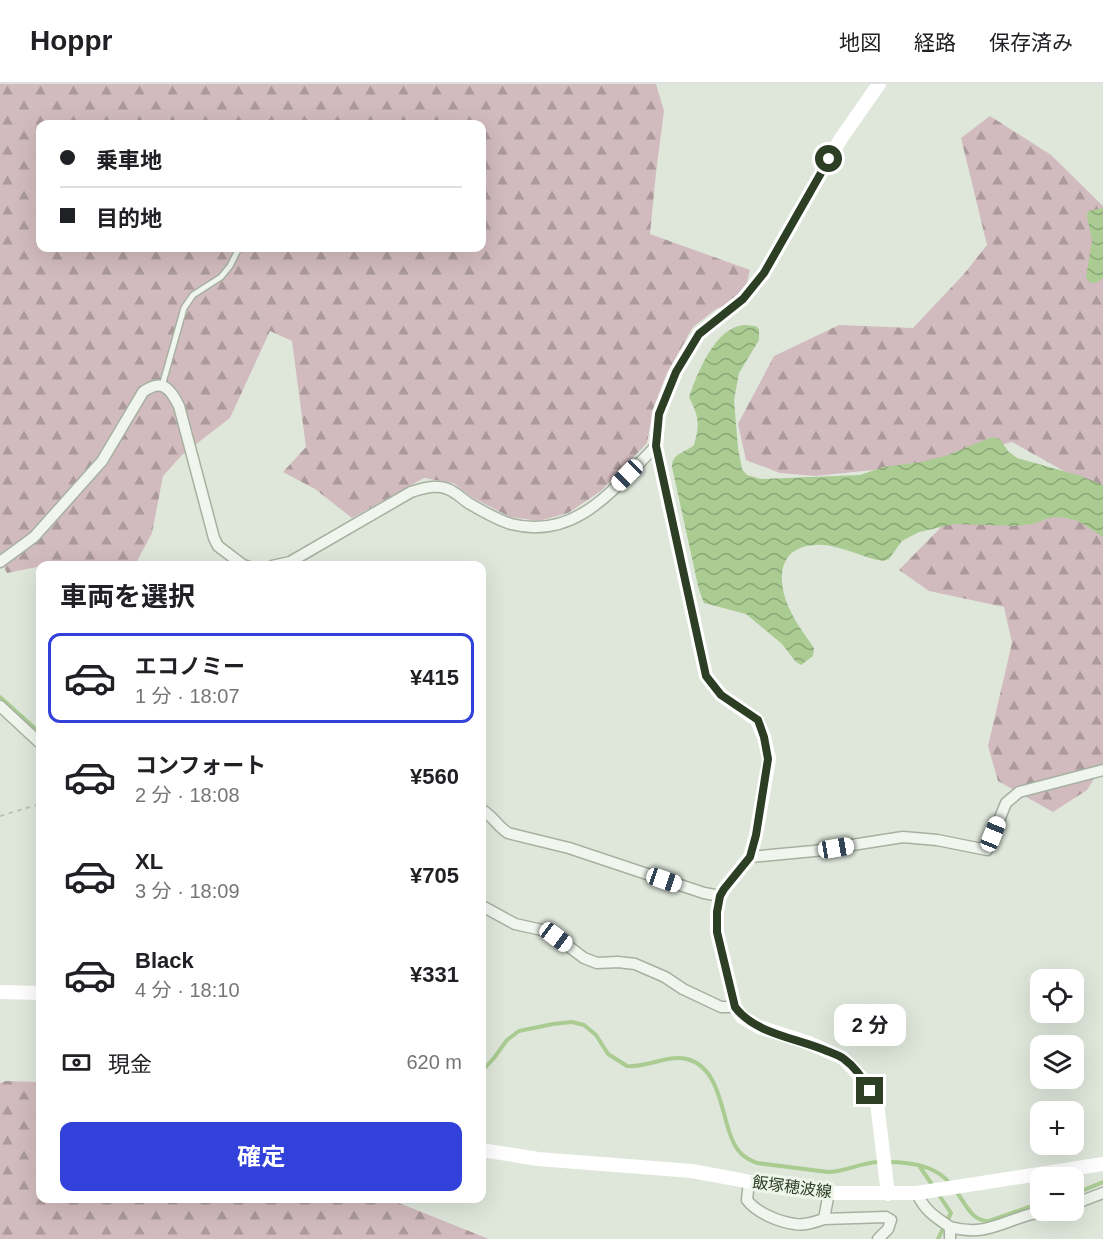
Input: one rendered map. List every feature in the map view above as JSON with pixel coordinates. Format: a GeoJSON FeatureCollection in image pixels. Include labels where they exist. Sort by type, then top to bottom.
{"type":"FeatureCollection","features":[{"type":"Feature","properties":{"kind":"street"},"geometry":{"type":"LineString","coordinates":[[879,84],[840,140],[764,273],[743,299],[699,334],[676,372],[659,414],[656,446],[706,676],[721,695],[758,720],[768,759],[756,835],[750,857],[720,896],[717,912],[717,932],[735,1007],[742,1017],[759,1027],[809,1043],[843,1058],[864,1080],[877,1103],[888,1194]]}},
{"type":"Feature","properties":{"kind":"street"},"geometry":{"type":"LineString","coordinates":[[0,562],[34,537],[102,460],[143,392],[152,386],[162,386],[171,391],[178,406],[214,538],[218,546],[239,561]]}},
{"type":"Feature","properties":{"kind":"street"},"geometry":{"type":"LineString","coordinates":[[292,561],[411,492],[432,486],[453,491],[468,503],[509,523],[536,528],[551,527],[572,519],[598,504],[656,446]]}},
{"type":"Feature","properties":{"kind":"street"},"geometry":{"type":"LineString","coordinates":[[0,706],[36,739]]}},
{"type":"Feature","properties":{"kind":"street"},"geometry":{"type":"LineString","coordinates":[[750,857],[814,851],[903,837],[937,840],[987,850],[1006,803],[1019,792],[1103,770]]}},
{"type":"Feature","properties":{"kind":"street"},"geometry":{"type":"LineString","coordinates":[[486,813],[508,833],[569,848],[704,893],[720,896]]}},
{"type":"Feature","properties":{"kind":"street"},"geometry":{"type":"LineString","coordinates":[[486,908],[515,924],[542,930],[556,937],[584,958],[597,963],[634,964],[721,1007],[735,1007]]}},
{"type":"Feature","properties":{"kind":"street"},"geometry":{"type":"LineString","coordinates":[[0,992],[36,993]]}},
{"type":"Feature","properties":{"kind":"street","name":"飯塚穂波線"},"geometry":{"type":"LineString","coordinates":[[486,1151],[538,1159],[692,1171],[789,1189],[888,1194],[917,1193],[1103,1164]]}},
{"type":"Feature","properties":{"kind":"street"},"geometry":{"type":"LineString","coordinates":[[749,1181],[747,1200],[752,1206],[778,1220],[796,1225],[824,1219],[886,1217],[891,1220],[888,1229],[878,1239]]}},
{"type":"Feature","properties":{"kind":"street"},"geometry":{"type":"LineString","coordinates":[[824,1219],[829,1192]]}},
{"type":"Feature","properties":{"kind":"street"},"geometry":{"type":"LineString","coordinates":[[917,1193],[921,1203],[931,1214],[950,1227],[974,1232],[992,1229],[1030,1214]]}},
{"type":"Feature","properties":{"kind":"street"},"geometry":{"type":"LineString","coordinates":[[1084,1200],[1103,1193]]}},
{"type":"Feature","properties":{"kind":"street"},"geometry":{"type":"LineString","coordinates":[[950,1227],[951,1239]]}},
{"type":"Feature","properties":{"kind":"lane"},"geometry":{"type":"LineString","coordinates":[[162,386],[184,308],[194,295],[221,277],[237,252]]}},
{"type":"Feature","properties":{"kind":"path"},"geometry":{"type":"LineString","coordinates":[[0,816],[36,805]]}},
{"type":"Feature","properties":{"kind":"green space"},"geometry":{"type":"Polygon","coordinates":[[[0,84],[656,84],[664,111],[650,234],[750,270],[743,299],[716,309],[693,327],[667,373],[653,409],[647,443],[601,491],[568,513],[539,521],[510,517],[473,498],[453,483],[424,478],[352,518],[315,489],[283,472],[306,447],[292,341],[270,331],[230,418],[182,455],[163,476],[152,533],[137,561],[36,561],[36,567],[7,573],[0,560],[0,84]]]}},
{"type":"Feature","properties":{"kind":"green space"},"geometry":{"type":"Polygon","coordinates":[[[990,116],[1051,155],[1103,206],[1103,493],[1012,442],[931,464],[815,476],[780,473],[746,460],[738,424],[774,356],[839,325],[913,328],[964,274],[987,245],[961,138],[990,116]]]}},
{"type":"Feature","properties":{"kind":"green space"},"geometry":{"type":"Polygon","coordinates":[[[1103,501],[1103,765],[1087,790],[1053,812],[998,781],[988,746],[1012,643],[1004,607],[929,591],[899,570],[949,519],[1103,501]]]}},
{"type":"Feature","properties":{"kind":"green space"},"geometry":{"type":"Polygon","coordinates":[[[6,1081],[36,1082],[36,1203],[399,1203],[489,1239],[0,1239],[0,1083],[6,1081]]]}},
{"type":"Feature","properties":{"kind":"water"},"geometry":{"type":"Polygon","coordinates":[[[1103,208],[1103,278],[1096,283],[1090,283],[1086,277],[1092,241],[1087,216],[1088,211],[1103,208]]]}},
{"type":"Feature","properties":{"kind":"water"},"geometry":{"type":"Polygon","coordinates":[[[744,325],[756,326],[759,329],[759,340],[739,373],[734,400],[738,448],[742,469],[747,475],[761,479],[860,475],[883,467],[945,456],[992,437],[1000,439],[1008,451],[1017,458],[1081,476],[1103,485],[1103,537],[1078,521],[1052,517],[1033,524],[1014,526],[955,524],[919,532],[902,541],[889,559],[883,561],[832,546],[802,547],[786,560],[782,579],[786,601],[791,612],[814,648],[813,656],[801,665],[782,644],[746,614],[704,603],[699,590],[672,467],[677,456],[694,445],[698,421],[689,397],[702,365],[724,334],[744,325]]]}},
{"type":"Feature","properties":{"kind":"waterway"},"geometry":{"type":"LineString","coordinates":[[0,697],[36,729]]}},
{"type":"Feature","properties":{"kind":"waterway"},"geometry":{"type":"LineString","coordinates":[[486,1067],[507,1040],[519,1031],[572,1022],[584,1025],[596,1035],[608,1054],[627,1066],[672,1058],[687,1059],[699,1065],[715,1086],[732,1140],[740,1152],[752,1161],[828,1172],[880,1162]]}},
{"type":"Feature","properties":{"kind":"waterway"},"geometry":{"type":"LineString","coordinates":[[887,1162],[913,1164],[931,1169],[939,1173],[951,1185]]}},
{"type":"Feature","properties":{"kind":"waterway"},"geometry":{"type":"LineString","coordinates":[[920,1167],[933,1186]]}},
{"type":"Feature","properties":{"kind":"waterway"},"geometry":{"type":"LineString","coordinates":[[1084,1190],[1103,1182]]}},
{"type":"Feature","properties":{"kind":"waterway"},"geometry":{"type":"LineString","coordinates":[[956,1191],[973,1215],[983,1220],[989,1221],[1030,1207]]}},
{"type":"Feature","properties":{"kind":"waterway"},"geometry":{"type":"LineString","coordinates":[[937,1192],[951,1213],[938,1239]]}},
{"type":"Feature","properties":{"kind":"route"},"geometry":{"type":"LineString","coordinates":[[829,159],[764,273],[743,299],[699,334],[676,372],[659,414],[656,446],[706,676],[721,695],[758,720],[768,759],[756,835],[750,857],[724,889],[717,912],[717,932],[735,1007],[742,1017],[759,1027],[809,1043],[843,1058],[864,1080],[870,1091]]}}]}
